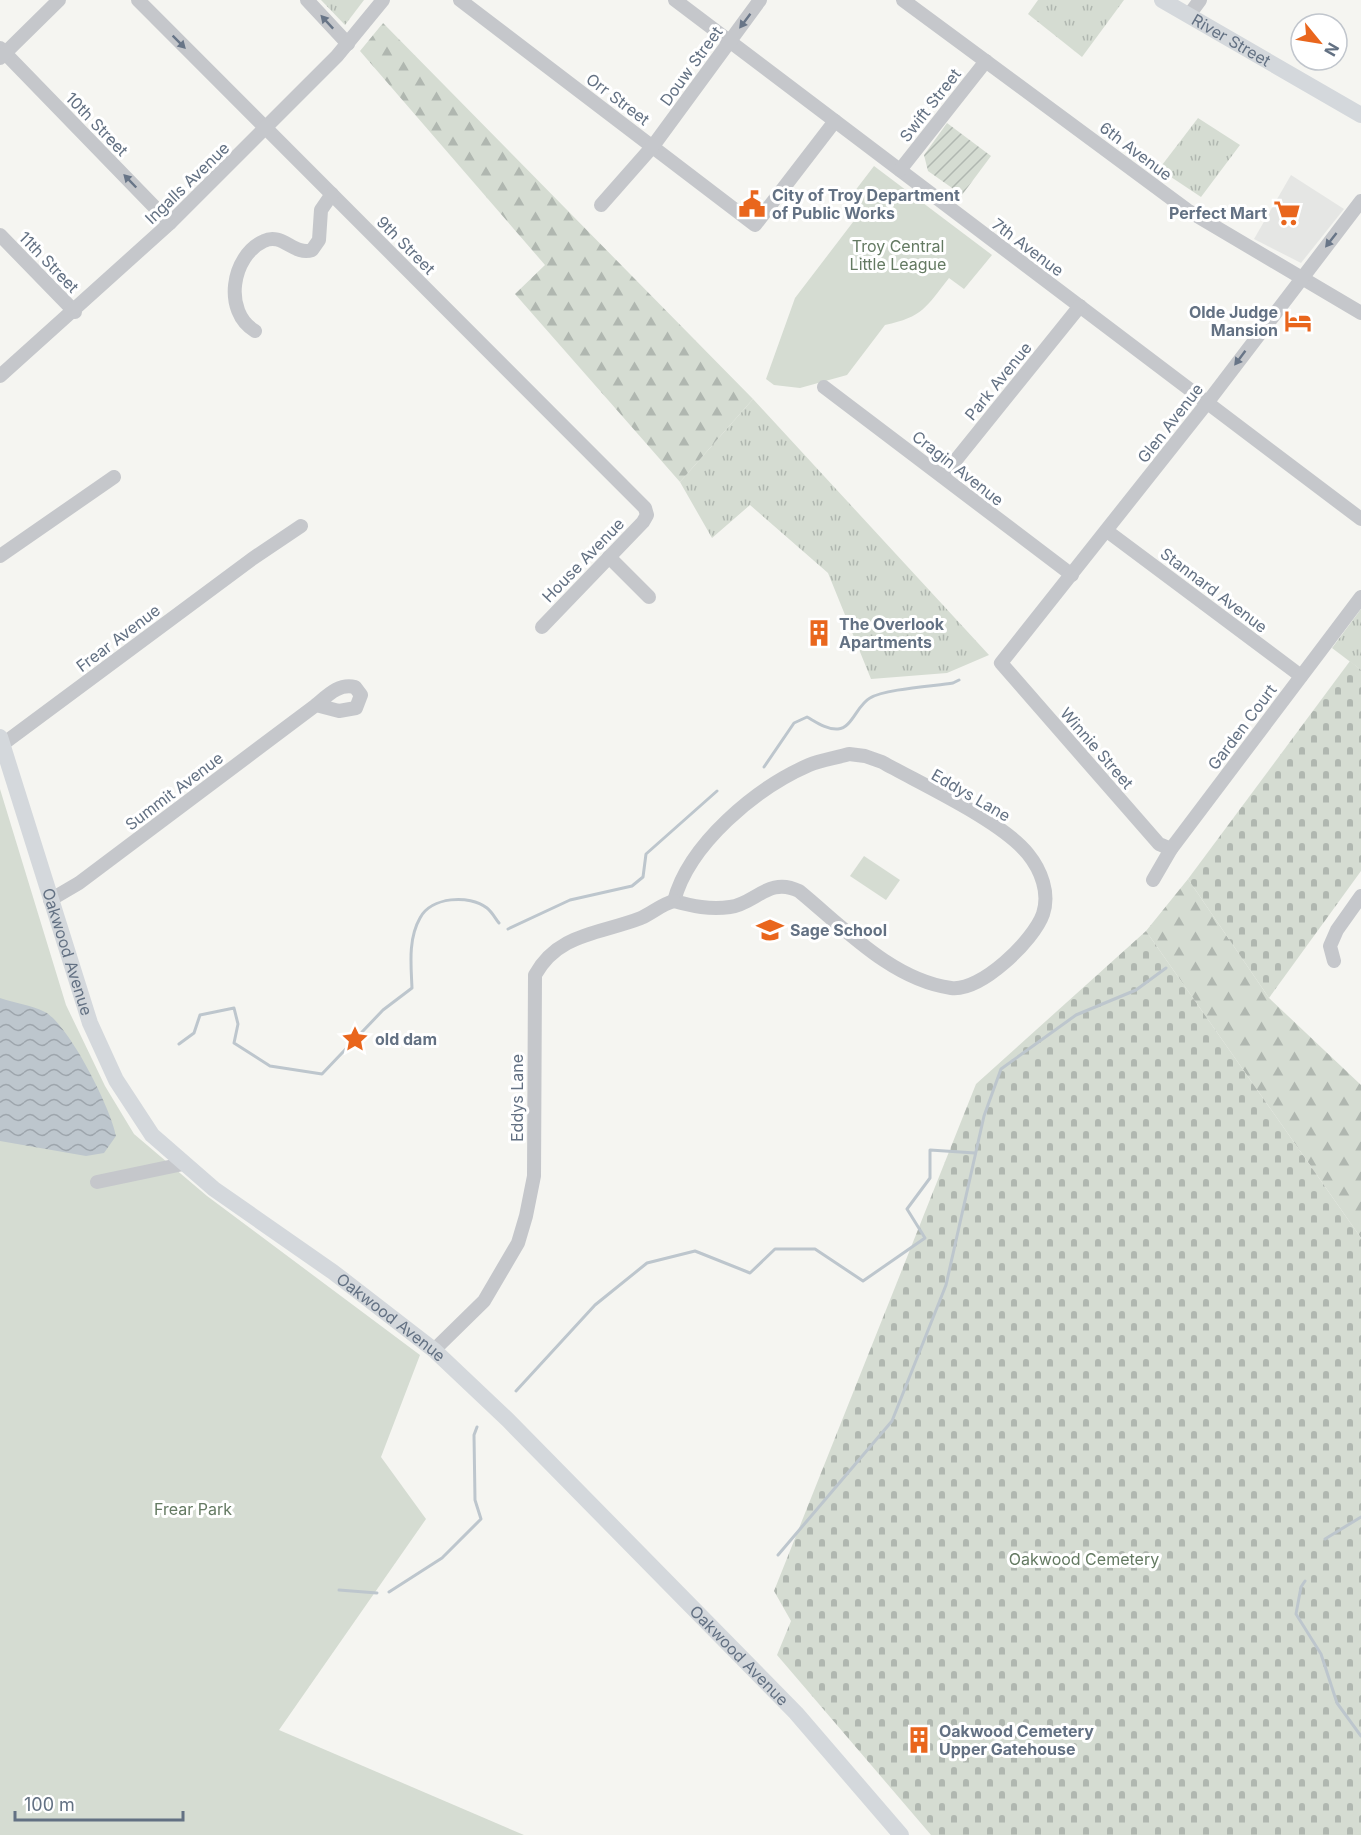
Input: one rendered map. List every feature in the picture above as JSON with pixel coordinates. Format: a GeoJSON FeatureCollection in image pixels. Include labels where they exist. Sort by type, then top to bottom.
{"type":"FeatureCollection","features":[{"type":"Feature","properties":{"kind":"main road","name":"River Street"},"geometry":{"type":"LineString","coordinates":[[1162,0],[1361,115]]}},
{"type":"Feature","properties":{"kind":"main road","name":"Oakwood Avenue"},"geometry":{"type":"LineString","coordinates":[[1,744],[83,1005],[116,1080],[152,1135],[214,1189],[333,1272],[434,1350],[508,1420],[796,1713],[901,1835]]}},
{"type":"Feature","properties":{"kind":"street"},"geometry":{"type":"LineString","coordinates":[[2,53],[59,0]]}},
{"type":"Feature","properties":{"kind":"street","name":"9th Street"},"geometry":{"type":"LineString","coordinates":[[138,0],[645,508],[647,515]]}},
{"type":"Feature","properties":{"kind":"street"},"geometry":{"type":"LineString","coordinates":[[307,0],[348,44]]}},
{"type":"Feature","properties":{"kind":"street","name":"Ingalls Avenue"},"geometry":{"type":"LineString","coordinates":[[0,376],[75,312],[266,129],[348,44],[383,0]]}},
{"type":"Feature","properties":{"kind":"street","name":"Orr Street"},"geometry":{"type":"LineString","coordinates":[[460,0],[755,225],[835,121]]}},
{"type":"Feature","properties":{"kind":"street","name":"7th Avenue"},"geometry":{"type":"LineString","coordinates":[[675,0],[1361,519]]}},
{"type":"Feature","properties":{"kind":"street","name":"Douw Street"},"geometry":{"type":"LineString","coordinates":[[601,205],[653,146],[760,0]]}},
{"type":"Feature","properties":{"kind":"street","name":"6th Avenue"},"geometry":{"type":"LineString","coordinates":[[903,0],[1187,210],[1361,313]]}},
{"type":"Feature","properties":{"kind":"street"},"geometry":{"type":"LineString","coordinates":[[1189,15],[1200,0]]}},
{"type":"Feature","properties":{"kind":"street","name":"10th Street"},"geometry":{"type":"LineString","coordinates":[[2,53],[170,223]]}},
{"type":"Feature","properties":{"kind":"street","name":"Swift Street"},"geometry":{"type":"LineString","coordinates":[[900,170],[986,60]]}},
{"type":"Feature","properties":{"kind":"street"},"geometry":{"type":"LineString","coordinates":[[255,331],[243,321],[234,298],[237,274],[247,256],[265,240],[273,239],[299,250],[312,250],[319,240],[321,210],[332,194]]}},
{"type":"Feature","properties":{"kind":"street","name":"Glen Avenue"},"geometry":{"type":"LineString","coordinates":[[1001,663],[1207,403],[1361,201]]}},
{"type":"Feature","properties":{"kind":"street","name":"11th Street"},"geometry":{"type":"LineString","coordinates":[[0,235],[75,312]]}},
{"type":"Feature","properties":{"kind":"street","name":"Park Avenue"},"geometry":{"type":"LineString","coordinates":[[943,476],[1080,306]]}},
{"type":"Feature","properties":{"kind":"street","name":"Cragin Avenue"},"geometry":{"type":"LineString","coordinates":[[824,387],[1072,575]]}},
{"type":"Feature","properties":{"kind":"street"},"geometry":{"type":"LineString","coordinates":[[0,556],[114,477]]}},
{"type":"Feature","properties":{"kind":"street","name":"House Avenue"},"geometry":{"type":"LineString","coordinates":[[542,627],[647,515]]}},
{"type":"Feature","properties":{"kind":"street","name":"Frear Avenue"},"geometry":{"type":"LineString","coordinates":[[1,744],[252,559],[301,526]]}},
{"type":"Feature","properties":{"kind":"street","name":"Stannard Avenue"},"geometry":{"type":"LineString","coordinates":[[1107,531],[1301,676]]}},
{"type":"Feature","properties":{"kind":"street"},"geometry":{"type":"LineString","coordinates":[[609,557],[649,597]]}},
{"type":"Feature","properties":{"kind":"street","name":"Garden Court"},"geometry":{"type":"LineString","coordinates":[[1153,880],[1171,849],[1361,597]]}},
{"type":"Feature","properties":{"kind":"street","name":"Winnie Street"},"geometry":{"type":"LineString","coordinates":[[1001,663],[1159,844],[1171,849]]}},
{"type":"Feature","properties":{"kind":"street","name":"Summit Avenue"},"geometry":{"type":"LineString","coordinates":[[50,900],[79,883],[316,705]]}},
{"type":"Feature","properties":{"kind":"street","name":"Eddys Lane"},"geometry":{"type":"LineString","coordinates":[[434,1350],[484,1301],[518,1243],[534,1176],[535,975],[544,959],[564,944],[644,917],[674,901],[698,908],[732,907],[761,891],[790,887],[799,891],[881,958],[936,985],[953,989],[974,983],[1004,964],[1034,930],[1043,912],[1045,894],[1042,876],[1028,854],[993,825],[882,762],[865,756],[849,754],[810,765],[757,796],[720,827],[707,841],[679,883],[674,901]]}},
{"type":"Feature","properties":{"kind":"street"},"geometry":{"type":"LineString","coordinates":[[1334,961],[1330,946],[1337,930],[1361,897]]}},
{"type":"Feature","properties":{"kind":"street"},"geometry":{"type":"LineString","coordinates":[[97,1182],[183,1164]]}},
{"type":"Feature","properties":{"kind":"shaded area"},"geometry":{"type":"Polygon","coordinates":[[[1291,175],[1344,209],[1301,263],[1254,239],[1291,175]]]}},
{"type":"Feature","properties":{"kind":"green space"},"geometry":{"type":"Polygon","coordinates":[[[321,0],[364,0],[345,25],[321,0]]]}},
{"type":"Feature","properties":{"kind":"green space"},"geometry":{"type":"Polygon","coordinates":[[[1038,0],[1124,0],[1082,57],[1028,14],[1038,0]]]}},
{"type":"Feature","properties":{"kind":"green space"},"geometry":{"type":"Polygon","coordinates":[[[383,23],[753,399],[680,482],[515,294],[545,265],[360,51],[383,23]]]}},
{"type":"Feature","properties":{"kind":"green space"},"geometry":{"type":"Polygon","coordinates":[[[1198,118],[1240,145],[1201,197],[1159,169],[1198,118]]]}},
{"type":"Feature","properties":{"kind":"green space"},"geometry":{"type":"Polygon","coordinates":[[[947,123],[991,156],[962,195],[928,171],[924,155],[947,123]]]}},
{"type":"Feature","properties":{"kind":"green space","name":"Troy Central Little League"},"geometry":{"type":"Polygon","coordinates":[[[874,166],[992,255],[964,289],[949,278],[923,309],[908,318],[885,325],[847,375],[800,388],[774,385],[766,379],[795,298],[863,209],[848,200],[874,166]]]}},
{"type":"Feature","properties":{"kind":"green space"},"geometry":{"type":"Polygon","coordinates":[[[753,399],[989,655],[947,673],[871,679],[828,573],[750,505],[712,538],[680,482],[753,399]]]}},
{"type":"Feature","properties":{"kind":"green space"},"geometry":{"type":"Polygon","coordinates":[[[1361,609],[1361,670],[1332,648],[1361,609]]]}},
{"type":"Feature","properties":{"kind":"green space"},"geometry":{"type":"Polygon","coordinates":[[[1350,661],[1361,670],[1361,871],[1269,998],[1188,879],[1350,661]]]}},
{"type":"Feature","properties":{"kind":"green space","name":"Frear Park"},"geometry":{"type":"Polygon","coordinates":[[[0,789],[66,1005],[105,1086],[134,1134],[207,1196],[420,1355],[381,1457],[426,1519],[279,1730],[524,1835],[0,1835],[0,789]]]}},
{"type":"Feature","properties":{"kind":"green space"},"geometry":{"type":"Polygon","coordinates":[[[864,856],[900,880],[886,900],[850,876],[864,856]]]}},
{"type":"Feature","properties":{"kind":"green space"},"geometry":{"type":"Polygon","coordinates":[[[1188,879],[1269,998],[1361,1085],[1361,1238],[1146,931],[1188,879]]]}},
{"type":"Feature","properties":{"kind":"green space","name":"Oakwood Cemetery"},"geometry":{"type":"Polygon","coordinates":[[[1146,931],[1361,1238],[1361,1835],[931,1835],[777,1655],[791,1621],[774,1591],[976,1084],[1146,931]]]}},
{"type":"Feature","properties":{"kind":"water"},"geometry":{"type":"Polygon","coordinates":[[[0,998],[45,1012],[66,1033],[88,1068],[112,1123],[116,1136],[104,1153],[86,1156],[0,1141],[0,998]]]}},
{"type":"Feature","properties":{"kind":"waterway"},"geometry":{"type":"LineString","coordinates":[[764,767],[794,723],[807,717],[826,727],[843,728],[865,701],[877,695],[953,683],[959,680]]}},
{"type":"Feature","properties":{"kind":"waterway"},"geometry":{"type":"LineString","coordinates":[[508,929],[570,900],[632,886],[643,877],[646,854],[717,791]]}},
{"type":"Feature","properties":{"kind":"waterway"},"geometry":{"type":"LineString","coordinates":[[179,1044],[194,1033],[200,1015],[234,1008],[238,1024],[234,1043],[270,1066],[322,1074],[383,1010],[412,988],[412,943],[416,926],[425,911],[441,902],[461,899],[487,908],[499,923]]}},
{"type":"Feature","properties":{"kind":"waterway"},"geometry":{"type":"LineString","coordinates":[[778,1555],[892,1421],[946,1285],[984,1116],[1001,1069],[1076,1015],[1136,990],[1166,968]]}},
{"type":"Feature","properties":{"kind":"waterway"},"geometry":{"type":"LineString","coordinates":[[516,1391],[595,1305],[647,1263],[695,1251],[750,1273],[775,1249],[815,1249],[863,1281],[925,1238],[907,1209],[930,1178],[930,1150],[975,1153]]}},
{"type":"Feature","properties":{"kind":"waterway"},"geometry":{"type":"LineString","coordinates":[[389,1592],[442,1558],[481,1519],[475,1500],[474,1435],[477,1427]]}},
{"type":"Feature","properties":{"kind":"waterway"},"geometry":{"type":"LineString","coordinates":[[1325,1539],[1361,1517]]}},
{"type":"Feature","properties":{"kind":"waterway"},"geometry":{"type":"LineString","coordinates":[[1305,1581],[1301,1587],[1296,1614],[1321,1654],[1337,1703],[1361,1736]]}},
{"type":"Feature","properties":{"kind":"waterway"},"geometry":{"type":"LineString","coordinates":[[339,1590],[377,1593]]}},
{"type":"Feature","properties":{"kind":"place","name":"City of Troy Department of Public Works"},"geometry":{"type":"Point","coordinates":[752,204]}},
{"type":"Feature","properties":{"kind":"place","name":"Perfect Mart"},"geometry":{"type":"Point","coordinates":[1287,213]}},
{"type":"Feature","properties":{"kind":"place","name":"Olde Judge Mansion"},"geometry":{"type":"Point","coordinates":[1298,321]}},
{"type":"Feature","properties":{"kind":"place","name":"The Overlook Apartments"},"geometry":{"type":"Point","coordinates":[819,633]}},
{"type":"Feature","properties":{"kind":"place","name":"Sage School"},"geometry":{"type":"Point","coordinates":[770,930]}},
{"type":"Feature","properties":{"kind":"place","name":"old dam"},"geometry":{"type":"Point","coordinates":[355,1039]}},
{"type":"Feature","properties":{"kind":"place","name":"Oakwood Cemetery Upper Gatehouse"},"geometry":{"type":"Point","coordinates":[919,1740]}}]}
